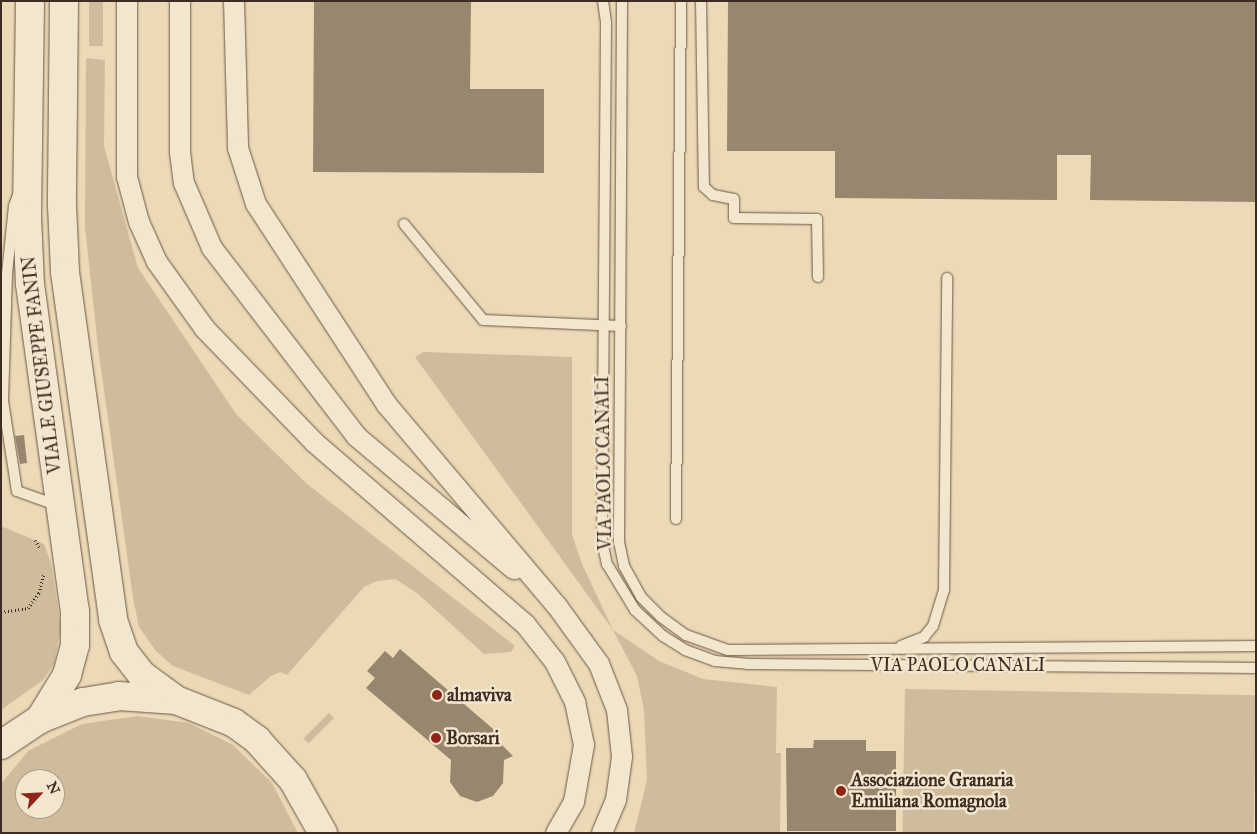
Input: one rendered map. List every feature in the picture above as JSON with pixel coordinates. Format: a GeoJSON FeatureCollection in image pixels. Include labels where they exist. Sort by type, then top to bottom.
{"type":"FeatureCollection","features":[{"type":"Feature","properties":{"kind":"main road","name":"VIALE GIUSEPPE FANIN"},"geometry":{"type":"LineString","coordinates":[[30,1],[28,173],[30,284],[75,611],[75,645],[68,675],[40,719]]}},
{"type":"Feature","properties":{"kind":"main road","name":"VIALE GIUSEPPE FANIN"},"geometry":{"type":"LineString","coordinates":[[64,1],[62,205],[65,272],[113,620],[124,652],[142,675],[176,700]]}},
{"type":"Feature","properties":{"kind":"main road"},"geometry":{"type":"LineString","coordinates":[[1,745],[40,719],[83,702],[119,696],[176,700],[234,723],[257,740],[293,780],[323,833]]}},
{"type":"Feature","properties":{"kind":"street"},"geometry":{"type":"LineString","coordinates":[[128,1],[127,177],[139,222],[157,262],[205,329],[314,442],[525,624],[555,662],[575,702],[584,745],[574,802],[556,833]]}},
{"type":"Feature","properties":{"kind":"street"},"geometry":{"type":"LineString","coordinates":[[180,1],[180,152],[189,200],[212,248],[356,436],[557,606]]}},
{"type":"Feature","properties":{"kind":"street"},"geometry":{"type":"LineString","coordinates":[[234,1],[238,148],[256,204],[387,405],[557,606],[599,664],[617,710],[622,758],[616,800],[602,833]]}},
{"type":"Feature","properties":{"kind":"lane","name":"VIA PAOLO CANALI"},"geometry":{"type":"LineString","coordinates":[[603,1],[606,23],[601,515],[607,564],[635,610],[663,636],[685,650],[715,661],[747,664],[1256,668]]}},
{"type":"Feature","properties":{"kind":"lane"},"geometry":{"type":"LineString","coordinates":[[622,1],[619,542],[624,566],[641,597],[686,635],[728,650],[1256,646]]}},
{"type":"Feature","properties":{"kind":"lane"},"geometry":{"type":"LineString","coordinates":[[676,520],[681,1]]}},
{"type":"Feature","properties":{"kind":"lane"},"geometry":{"type":"LineString","coordinates":[[702,1],[704,187],[713,195],[734,199],[734,218],[817,219],[818,277]]}},
{"type":"Feature","properties":{"kind":"lane"},"geometry":{"type":"LineString","coordinates":[[28,173],[14,206],[3,401],[17,491],[60,506]]}},
{"type":"Feature","properties":{"kind":"lane"},"geometry":{"type":"LineString","coordinates":[[404,224],[483,320],[620,326]]}},
{"type":"Feature","properties":{"kind":"lane"},"geometry":{"type":"LineString","coordinates":[[875,650],[907,645],[924,637],[940,611],[943,567],[947,278]]}},
{"type":"Feature","properties":{"kind":"path"},"geometry":{"type":"LineString","coordinates":[[35,540],[44,553]]}},
{"type":"Feature","properties":{"kind":"path"},"geometry":{"type":"LineString","coordinates":[[1,612],[28,608],[39,593],[46,568]]}},
{"type":"Feature","properties":{"kind":"shaded area"},"geometry":{"type":"Polygon","coordinates":[[[89,1],[103,1],[103,46],[89,46],[89,1]]]}},
{"type":"Feature","properties":{"kind":"shaded area"},"geometry":{"type":"Polygon","coordinates":[[[86,58],[105,60],[104,146],[138,268],[236,414],[307,484],[515,646],[511,652],[484,654],[417,593],[395,579],[377,581],[364,587],[287,675],[280,672],[271,676],[249,695],[173,666],[156,651],[139,627],[133,598],[98,347],[85,227],[86,58]]]}},
{"type":"Feature","properties":{"kind":"shaded area"},"geometry":{"type":"Polygon","coordinates":[[[424,352],[572,357],[572,535],[582,564],[613,630],[415,357],[424,352]]]}},
{"type":"Feature","properties":{"kind":"shaded area"},"geometry":{"type":"Polygon","coordinates":[[[1,526],[44,544],[51,563],[61,628],[54,664],[43,680],[1,710],[1,526]]]}},
{"type":"Feature","properties":{"kind":"shaded area"},"geometry":{"type":"Polygon","coordinates":[[[613,630],[659,661],[703,679],[777,687],[776,753],[781,753],[780,833],[634,833],[647,780],[644,710],[637,676],[613,630]]]}},
{"type":"Feature","properties":{"kind":"shaded area"},"geometry":{"type":"Polygon","coordinates":[[[905,689],[1256,695],[1254,833],[902,833],[905,689]]]}},
{"type":"Feature","properties":{"kind":"shaded area"},"geometry":{"type":"Polygon","coordinates":[[[329,713],[334,718],[308,743],[304,738],[329,713]]]}},
{"type":"Feature","properties":{"kind":"shaded area"},"geometry":{"type":"Polygon","coordinates":[[[137,716],[189,723],[233,745],[272,783],[298,833],[1,833],[1,784],[28,751],[82,724],[137,716]]]}},
{"type":"Feature","properties":{"kind":"building"},"geometry":{"type":"Polygon","coordinates":[[[314,1],[471,1],[470,89],[544,89],[544,173],[313,172],[314,1]]]}},
{"type":"Feature","properties":{"kind":"building"},"geometry":{"type":"Polygon","coordinates":[[[728,1],[1256,1],[1256,202],[1090,200],[1091,155],[1057,155],[1057,200],[835,198],[835,151],[727,151],[728,1]]]}},
{"type":"Feature","properties":{"kind":"building"},"geometry":{"type":"Polygon","coordinates":[[[24,435],[27,463],[20,464],[15,436],[24,435]]]}},
{"type":"Feature","properties":{"kind":"building"},"geometry":{"type":"Polygon","coordinates":[[[400,649],[499,734],[495,738],[513,756],[504,760],[503,783],[493,796],[477,802],[460,796],[450,782],[451,760],[366,688],[375,678],[367,671],[385,651],[393,658],[400,649]]]}},
{"type":"Feature","properties":{"kind":"building"},"geometry":{"type":"Polygon","coordinates":[[[814,740],[866,740],[866,751],[896,751],[896,831],[787,831],[786,748],[813,748],[814,740]]]}},
{"type":"Feature","properties":{"kind":"place","name":"almaviva"},"geometry":{"type":"Point","coordinates":[437,695]}},
{"type":"Feature","properties":{"kind":"place","name":"Borsari"},"geometry":{"type":"Point","coordinates":[436,738]}},
{"type":"Feature","properties":{"kind":"place","name":"Associazione Granaria Emiliana Romagnola"},"geometry":{"type":"Point","coordinates":[841,791]}}]}
